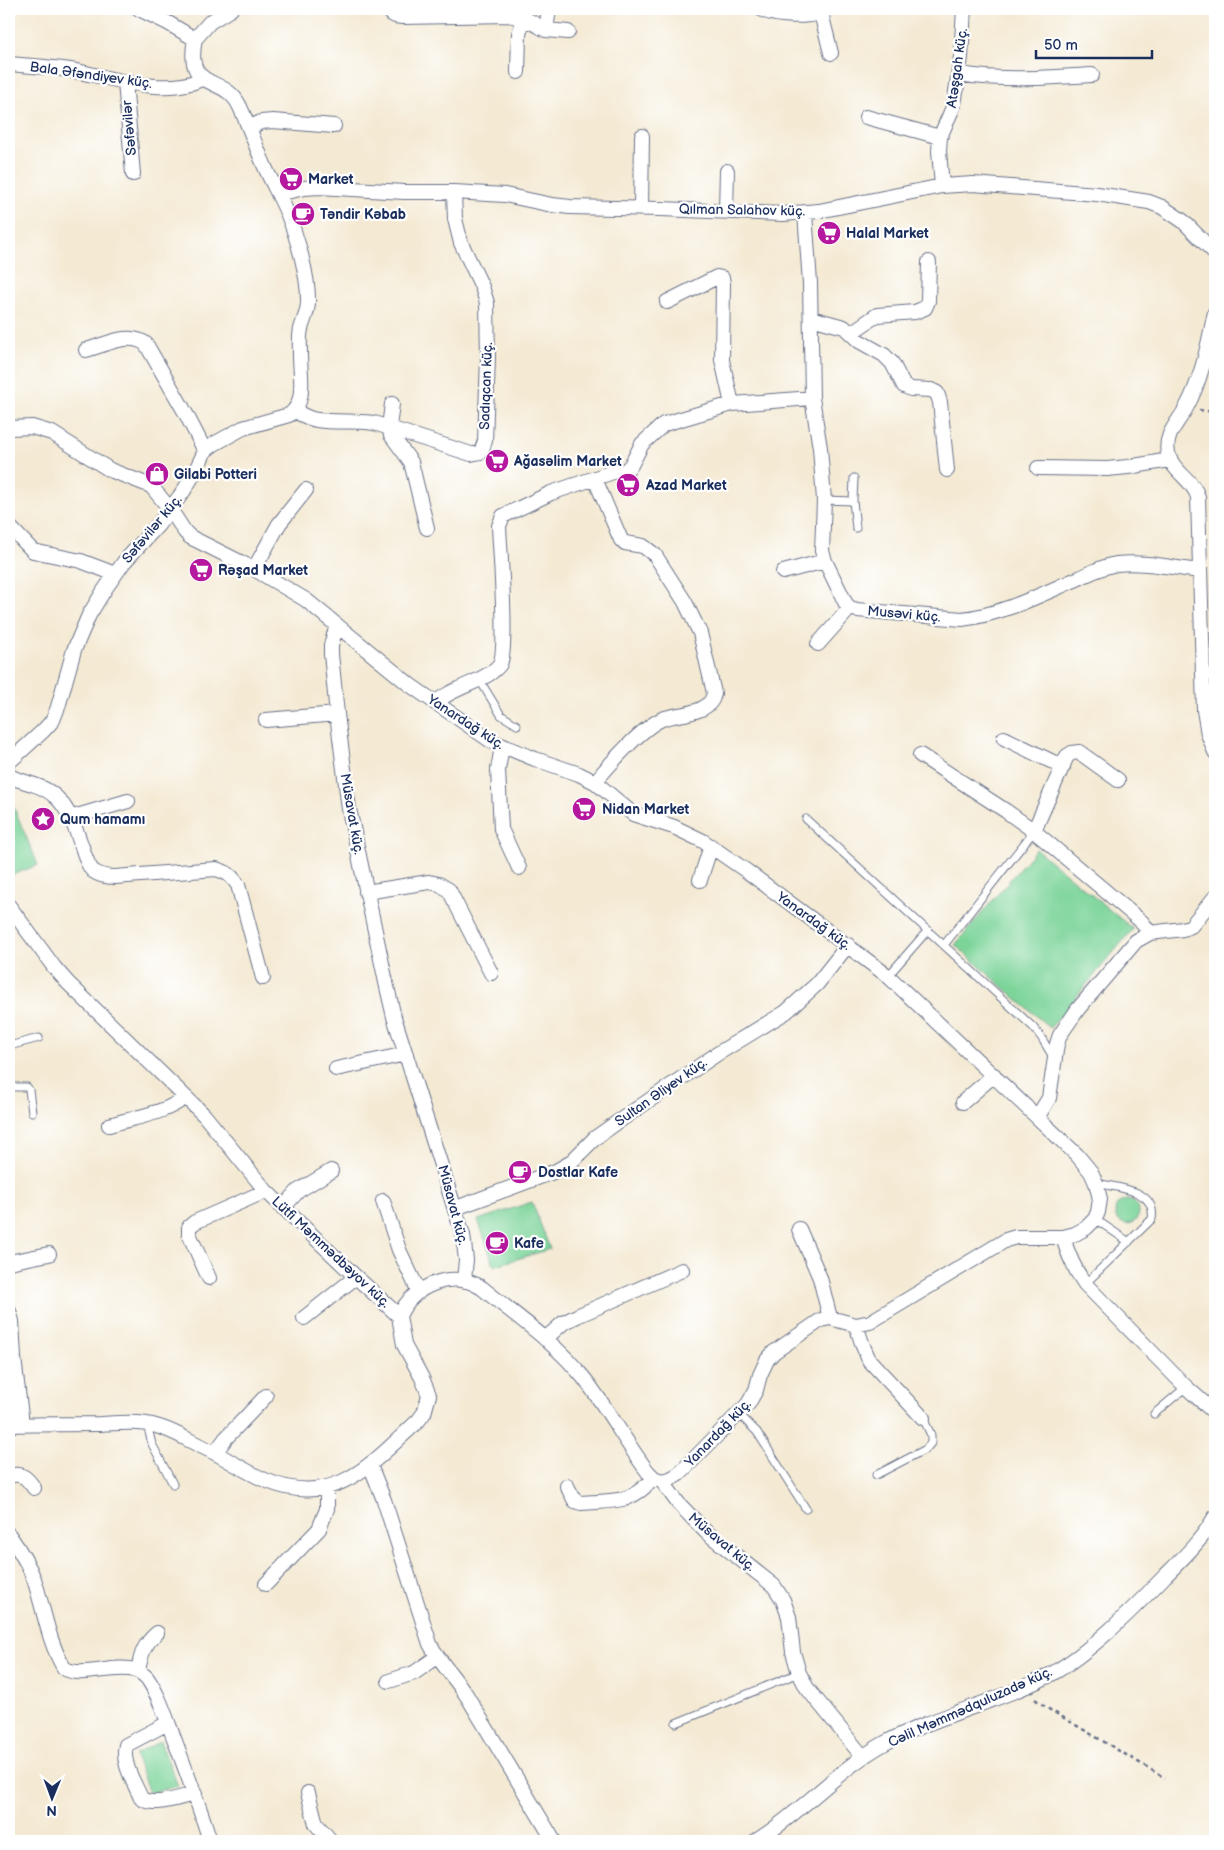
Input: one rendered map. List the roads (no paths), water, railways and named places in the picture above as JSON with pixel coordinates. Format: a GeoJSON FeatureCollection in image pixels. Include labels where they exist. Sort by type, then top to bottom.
{"type":"FeatureCollection","features":[{"type":"Feature","properties":{"kind":"street"},"geometry":{"type":"LineString","coordinates":[[139,9],[168,22],[195,39]]}},
{"type":"Feature","properties":{"kind":"street"},"geometry":{"type":"LineString","coordinates":[[86,350],[128,338],[140,339],[146,344],[205,451],[243,428],[282,418],[295,411],[300,398],[301,328],[307,314],[308,298],[304,273],[292,227],[238,102],[226,89],[202,79],[195,66],[193,47],[195,39],[210,22],[231,9]]}},
{"type":"Feature","properties":{"kind":"street"},"geometry":{"type":"LineString","coordinates":[[389,9],[390,13],[396,17],[508,14],[524,18],[546,30],[568,32]]}},
{"type":"Feature","properties":{"kind":"street"},"geometry":{"type":"LineString","coordinates":[[546,30],[549,9]]}},
{"type":"Feature","properties":{"kind":"street"},"geometry":{"type":"LineString","coordinates":[[761,9],[771,14],[814,15],[824,11],[831,54]]}},
{"type":"Feature","properties":{"kind":"street","name":"Atəşgah küç."},"geometry":{"type":"LineString","coordinates":[[942,186],[939,152],[940,137],[954,106],[959,74],[964,9]]}},
{"type":"Feature","properties":{"kind":"street"},"geometry":{"type":"LineString","coordinates":[[518,72],[519,34],[524,18]]}},
{"type":"Feature","properties":{"kind":"street","name":"Bala Əfəndiyev küç."},"geometry":{"type":"LineString","coordinates":[[9,64],[71,70],[125,82],[183,85],[202,79]]}},
{"type":"Feature","properties":{"kind":"street"},"geometry":{"type":"LineString","coordinates":[[959,74],[980,77],[1031,79],[1092,75]]}},
{"type":"Feature","properties":{"kind":"street","name":"Səfəvilər"},"geometry":{"type":"LineString","coordinates":[[125,82],[133,174]]}},
{"type":"Feature","properties":{"kind":"street"},"geometry":{"type":"LineString","coordinates":[[866,117],[940,137]]}},
{"type":"Feature","properties":{"kind":"street"},"geometry":{"type":"LineString","coordinates":[[249,128],[261,122],[273,121],[334,126]]}},
{"type":"Feature","properties":{"kind":"street"},"geometry":{"type":"LineString","coordinates":[[641,208],[642,136]]}},
{"type":"Feature","properties":{"kind":"street"},"geometry":{"type":"LineString","coordinates":[[726,211],[727,171]]}},
{"type":"Feature","properties":{"kind":"street","name":"Qılman Salahov küç."},"geometry":{"type":"LineString","coordinates":[[278,194],[304,188],[320,187],[404,192],[454,192],[505,195],[561,206],[783,214],[834,209],[942,186],[973,184],[1097,194],[1144,201],[1162,207],[1183,220],[1215,252]]}},
{"type":"Feature","properties":{"kind":"street","name":"Sadıqcan küç."},"geometry":{"type":"LineString","coordinates":[[295,411],[320,421],[359,420],[389,427],[471,454],[481,452],[483,448],[488,358],[487,303],[482,287],[461,243],[456,219],[454,192]]}},
{"type":"Feature","properties":{"kind":"street","name":"Musəvi küç."},"geometry":{"type":"LineString","coordinates":[[805,213],[811,318],[812,398],[820,448],[824,500],[821,539],[825,561],[843,600],[850,608],[962,619],[994,612],[1056,589],[1107,566],[1117,564],[1146,565],[1200,571]]}},
{"type":"Feature","properties":{"kind":"street"},"geometry":{"type":"LineString","coordinates":[[851,333],[877,315],[915,312],[925,308],[928,301],[929,262]]}},
{"type":"Feature","properties":{"kind":"street"},"geometry":{"type":"LineString","coordinates":[[667,302],[717,277],[722,278],[724,283],[722,360],[732,404]]}},
{"type":"Feature","properties":{"kind":"street"},"geometry":{"type":"LineString","coordinates":[[1215,312],[1198,382],[1186,409],[1170,432],[1167,451],[1174,467],[1192,486],[1198,497],[1204,710],[1208,734],[1215,752]]}},
{"type":"Feature","properties":{"kind":"street"},"geometry":{"type":"LineString","coordinates":[[811,318],[844,327],[859,341],[884,354],[892,363],[904,386],[911,389],[931,390],[937,394],[942,417],[947,470]]}},
{"type":"Feature","properties":{"kind":"street"},"geometry":{"type":"LineString","coordinates":[[435,703],[445,694],[479,680],[493,671],[500,663],[503,617],[499,526],[503,516],[551,493],[616,471],[624,472],[631,465],[642,444],[664,424],[732,404],[812,398]]}},
{"type":"Feature","properties":{"kind":"street"},"geometry":{"type":"LineString","coordinates":[[392,404],[389,427],[391,435],[411,462],[427,528]]}},
{"type":"Feature","properties":{"kind":"street","name":"Yanardağ küç."},"geometry":{"type":"LineString","coordinates":[[9,428],[32,427],[52,433],[110,470],[152,486],[190,537],[254,569],[306,600],[410,685],[491,741],[579,774],[595,782],[632,814],[691,834],[711,846],[848,945],[888,976],[1077,1155],[1096,1183],[1100,1200],[1095,1219]]}},
{"type":"Feature","properties":{"kind":"street","name":"Səfəvilər küç."},"geometry":{"type":"LineString","coordinates":[[9,762],[44,731],[53,720],[81,633],[89,615],[115,574],[131,553],[158,525],[190,482],[205,451]]}},
{"type":"Feature","properties":{"kind":"street"},"geometry":{"type":"LineString","coordinates":[[1038,468],[1107,469],[1170,460]]}},
{"type":"Feature","properties":{"kind":"street"},"geometry":{"type":"LineString","coordinates":[[595,479],[621,540],[650,550],[685,602],[700,633],[714,693],[713,699],[704,708],[663,719],[653,724],[610,764],[595,782]]}},
{"type":"Feature","properties":{"kind":"street"},"geometry":{"type":"LineString","coordinates":[[254,569],[279,524],[306,490]]}},
{"type":"Feature","properties":{"kind":"street"},"geometry":{"type":"LineString","coordinates":[[9,526],[33,550],[81,561],[115,574]]}},
{"type":"Feature","properties":{"kind":"street"},"geometry":{"type":"LineString","coordinates":[[783,572],[825,561]]}},
{"type":"Feature","properties":{"kind":"street"},"geometry":{"type":"LineString","coordinates":[[818,644],[850,608]]}},
{"type":"Feature","properties":{"kind":"street","name":"Müsavat küç."},"geometry":{"type":"LineString","coordinates":[[337,625],[332,645],[337,714],[349,810],[387,987],[406,1054],[456,1208],[465,1248],[464,1280],[473,1282],[482,1288],[568,1360],[583,1377],[640,1462],[706,1532],[774,1586],[783,1600],[789,1617],[793,1652],[799,1673],[807,1688],[863,1757]]}},
{"type":"Feature","properties":{"kind":"street"},"geometry":{"type":"LineString","coordinates":[[266,720],[337,714]]}},
{"type":"Feature","properties":{"kind":"street"},"geometry":{"type":"LineString","coordinates":[[1004,738],[1062,767]]}},
{"type":"Feature","properties":{"kind":"street"},"geometry":{"type":"LineString","coordinates":[[502,746],[498,770],[502,829],[519,868]]}},
{"type":"Feature","properties":{"kind":"street"},"geometry":{"type":"LineString","coordinates":[[1034,831],[1067,756],[1079,752],[1118,780]]}},
{"type":"Feature","properties":{"kind":"street"},"geometry":{"type":"LineString","coordinates":[[920,755],[1034,831],[1142,922],[1150,933]]}},
{"type":"Feature","properties":{"kind":"street"},"geometry":{"type":"LineString","coordinates":[[9,776],[32,783],[48,791],[64,806],[89,866],[94,872],[115,878],[216,869],[225,871],[238,885],[264,978]]}},
{"type":"Feature","properties":{"kind":"street"},"geometry":{"type":"LineString","coordinates":[[70,818],[128,801]]}},
{"type":"Feature","properties":{"kind":"street"},"geometry":{"type":"LineString","coordinates":[[700,880],[711,846]]}},
{"type":"Feature","properties":{"kind":"street"},"geometry":{"type":"LineString","coordinates":[[366,892],[429,882],[449,890],[491,973]]}},
{"type":"Feature","properties":{"kind":"street"},"geometry":{"type":"LineString","coordinates":[[1038,1116],[1049,1098],[1054,1060],[1060,1035],[1073,1016],[1136,941],[1150,933],[1183,929],[1191,926],[1215,897]]}},
{"type":"Feature","properties":{"kind":"street","name":"Lütfi Məmmədbəyov küç."},"geometry":{"type":"LineString","coordinates":[[9,906],[68,983],[218,1130],[266,1191],[399,1316],[404,1345],[427,1387],[429,1396],[428,1404],[418,1421],[370,1466],[353,1477],[327,1488],[294,1489],[279,1485],[158,1426],[147,1424],[16,1424]]}},
{"type":"Feature","properties":{"kind":"street","name":"Sultan Əliyev küç."},"geometry":{"type":"LineString","coordinates":[[456,1208],[556,1171],[570,1163],[590,1142],[620,1120],[716,1054],[786,1012],[817,984],[848,945]]}},
{"type":"Feature","properties":{"kind":"street"},"geometry":{"type":"LineString","coordinates":[[336,1069],[406,1054]]}},
{"type":"Feature","properties":{"kind":"street"},"geometry":{"type":"LineString","coordinates":[[963,1102],[994,1075]]}},
{"type":"Feature","properties":{"kind":"street"},"geometry":{"type":"LineString","coordinates":[[109,1125],[162,1110],[177,1104],[185,1097]]}},
{"type":"Feature","properties":{"kind":"street"},"geometry":{"type":"LineString","coordinates":[[283,1208],[298,1191],[331,1171]]}},
{"type":"Feature","properties":{"kind":"street"},"geometry":{"type":"LineString","coordinates":[[209,1278],[188,1234],[189,1228],[195,1222],[266,1191]]}},
{"type":"Feature","properties":{"kind":"street"},"geometry":{"type":"LineString","coordinates":[[383,1201],[399,1250],[419,1292]]}},
{"type":"Feature","properties":{"kind":"street"},"geometry":{"type":"LineString","coordinates":[[799,1229],[820,1278],[830,1318],[856,1325],[881,1316],[1006,1240],[1016,1237],[1063,1237],[1075,1234],[1086,1228],[1095,1219]]}},
{"type":"Feature","properties":{"kind":"street"},"geometry":{"type":"LineString","coordinates":[[1063,1237],[1074,1269],[1085,1284],[1186,1387],[1215,1413]]}},
{"type":"Feature","properties":{"kind":"street"},"geometry":{"type":"LineString","coordinates":[[9,1262],[49,1254]]}},
{"type":"Feature","properties":{"kind":"street"},"geometry":{"type":"LineString","coordinates":[[545,1339],[563,1323],[682,1270]]}},
{"type":"Feature","properties":{"kind":"street"},"geometry":{"type":"LineString","coordinates":[[304,1318],[356,1277]]}},
{"type":"Feature","properties":{"kind":"street"},"geometry":{"type":"LineString","coordinates":[[399,1316],[404,1306],[419,1292],[440,1282],[452,1279],[464,1280]]}},
{"type":"Feature","properties":{"kind":"street"},"geometry":{"type":"LineString","coordinates":[[9,1311],[12,1321],[16,1424]]}},
{"type":"Feature","properties":{"kind":"street","name":"Yanardağ küç."},"geometry":{"type":"LineString","coordinates":[[566,1486],[575,1501],[581,1503],[624,1500],[636,1495],[658,1479],[670,1479],[679,1474],[739,1414],[752,1398],[767,1360],[774,1352],[813,1324],[830,1318]]}},
{"type":"Feature","properties":{"kind":"street"},"geometry":{"type":"LineString","coordinates":[[856,1325],[869,1360],[923,1418]]}},
{"type":"Feature","properties":{"kind":"street"},"geometry":{"type":"LineString","coordinates":[[215,1453],[226,1438],[266,1396]]}},
{"type":"Feature","properties":{"kind":"street"},"geometry":{"type":"LineString","coordinates":[[370,1466],[384,1500],[426,1634],[437,1657],[458,1681],[554,1841]]}},
{"type":"Feature","properties":{"kind":"street"},"geometry":{"type":"LineString","coordinates":[[9,1476],[20,1475],[27,1477],[34,1488]]}},
{"type":"Feature","properties":{"kind":"street"},"geometry":{"type":"LineString","coordinates":[[266,1584],[319,1529],[327,1509],[327,1488]]}},
{"type":"Feature","properties":{"kind":"street","name":"Cəlil Məmmədquluzadə küç."},"geometry":{"type":"LineString","coordinates":[[756,1841],[863,1757],[886,1743],[1024,1687],[1047,1676],[1067,1663],[1126,1614],[1186,1555],[1215,1517]]}},
{"type":"Feature","properties":{"kind":"street"},"geometry":{"type":"LineString","coordinates":[[9,1535],[17,1546],[33,1578],[48,1630],[64,1668],[79,1673],[109,1668],[125,1668],[138,1671],[146,1677],[154,1689],[195,1794],[210,1841]]}},
{"type":"Feature","properties":{"kind":"street"},"geometry":{"type":"LineString","coordinates":[[138,1671],[142,1651],[148,1640],[157,1633]]}},
{"type":"Feature","properties":{"kind":"street"},"geometry":{"type":"LineString","coordinates":[[389,1681],[414,1673],[437,1657]]}},
{"type":"Feature","properties":{"kind":"street"},"geometry":{"type":"LineString","coordinates":[[168,1723],[126,1745],[124,1751],[125,1761],[141,1798],[146,1802],[156,1802],[195,1794]]}},
{"type":"Feature","properties":{"kind":"street"},"geometry":{"type":"LineString","coordinates":[[308,1793],[316,1824],[331,1841]]}},
{"type":"Feature","properties":{"kind":"lane"},"geometry":{"type":"LineString","coordinates":[[854,478],[853,501],[856,528]]}},
{"type":"Feature","properties":{"kind":"lane"},"geometry":{"type":"LineString","coordinates":[[824,500],[853,501]]}},
{"type":"Feature","properties":{"kind":"lane"},"geometry":{"type":"LineString","coordinates":[[479,680],[501,715],[517,725]]}},
{"type":"Feature","properties":{"kind":"lane"},"geometry":{"type":"LineString","coordinates":[[806,819],[1032,1027],[1041,1037],[1054,1060]]}},
{"type":"Feature","properties":{"kind":"lane"},"geometry":{"type":"LineString","coordinates":[[944,945],[1034,831]]}},
{"type":"Feature","properties":{"kind":"lane"},"geometry":{"type":"LineString","coordinates":[[888,976],[928,930]]}},
{"type":"Feature","properties":{"kind":"lane"},"geometry":{"type":"LineString","coordinates":[[9,1046],[39,1038]]}},
{"type":"Feature","properties":{"kind":"lane"},"geometry":{"type":"LineString","coordinates":[[9,1087],[27,1088],[29,1090],[32,1112]]}},
{"type":"Feature","properties":{"kind":"lane"},"geometry":{"type":"LineString","coordinates":[[1085,1284],[1152,1219],[1154,1210],[1150,1200],[1142,1195],[1129,1190],[1096,1183]]}},
{"type":"Feature","properties":{"kind":"lane"},"geometry":{"type":"LineString","coordinates":[[1095,1219],[1129,1242]]}},
{"type":"Feature","properties":{"kind":"lane"},"geometry":{"type":"LineString","coordinates":[[1154,1414],[1186,1387]]}},
{"type":"Feature","properties":{"kind":"lane"},"geometry":{"type":"LineString","coordinates":[[739,1414],[756,1432],[806,1509]]}},
{"type":"Feature","properties":{"kind":"lane"},"geometry":{"type":"LineString","coordinates":[[876,1475],[926,1449],[931,1443],[931,1435],[923,1418]]}},
{"type":"Feature","properties":{"kind":"lane"},"geometry":{"type":"LineString","coordinates":[[147,1424],[152,1444],[172,1484]]}},
{"type":"Feature","properties":{"kind":"lane"},"geometry":{"type":"LineString","coordinates":[[676,1723],[799,1673]]}},
{"type":"Feature","properties":{"kind":"place","name":"Market"},"geometry":{"type":"Point","coordinates":[291,179]}},
{"type":"Feature","properties":{"kind":"place","name":"Təndir Kəbab"},"geometry":{"type":"Point","coordinates":[303,214]}},
{"type":"Feature","properties":{"kind":"place","name":"Halal Market"},"geometry":{"type":"Point","coordinates":[829,233]}},
{"type":"Feature","properties":{"kind":"place","name":"Ağasəlim Market"},"geometry":{"type":"Point","coordinates":[497,461]}},
{"type":"Feature","properties":{"kind":"place","name":"Gilabi Potteri"},"geometry":{"type":"Point","coordinates":[157,474]}},
{"type":"Feature","properties":{"kind":"place","name":"Azad Market"},"geometry":{"type":"Point","coordinates":[628,485]}},
{"type":"Feature","properties":{"kind":"place","name":"Rəşad Market"},"geometry":{"type":"Point","coordinates":[201,570]}},
{"type":"Feature","properties":{"kind":"place","name":"Nidan Market"},"geometry":{"type":"Point","coordinates":[584,809]}},
{"type":"Feature","properties":{"kind":"place","name":"Qum hamamı"},"geometry":{"type":"Point","coordinates":[43,819]}},
{"type":"Feature","properties":{"kind":"place","name":"Dostlar Kafe"},"geometry":{"type":"Point","coordinates":[520,1172]}},
{"type":"Feature","properties":{"kind":"place","name":"Kafe"},"geometry":{"type":"Point","coordinates":[497,1243]}}]}
